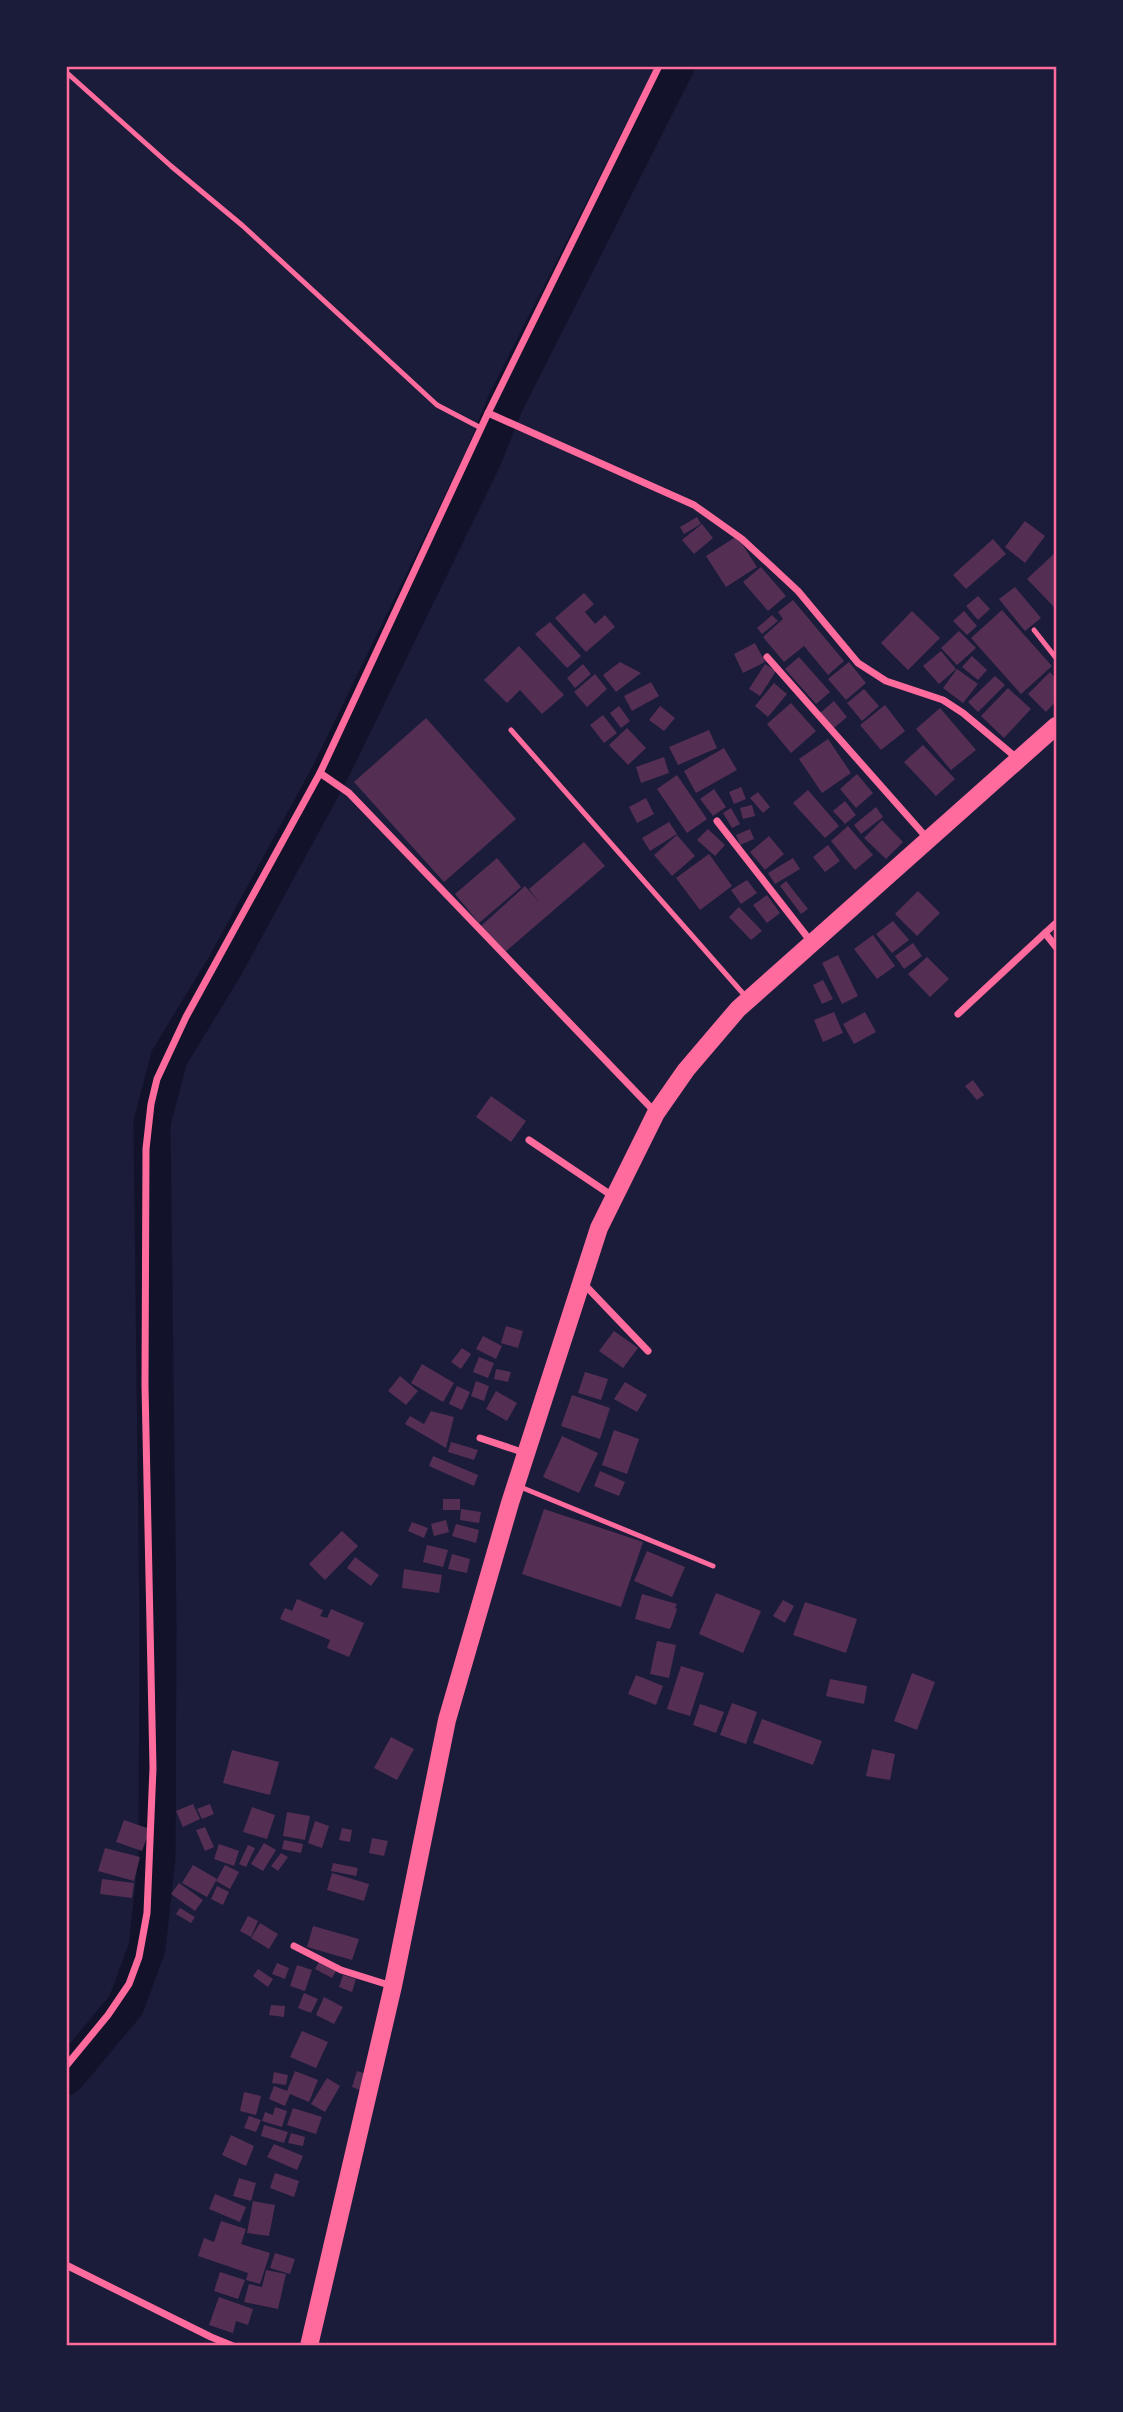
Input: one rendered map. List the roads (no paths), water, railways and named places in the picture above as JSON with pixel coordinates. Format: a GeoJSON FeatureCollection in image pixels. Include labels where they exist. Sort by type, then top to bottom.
{"type":"FeatureCollection","features":[{"type":"Feature","properties":{"kind":"main road"},"geometry":{"type":"LineString","coordinates":[[309,2346],[393,1986],[447,1720],[516,1485],[599,1228],[656,1113],[686,1070],[748,1000],[1056,726]]}},
{"type":"Feature","properties":{"kind":"street"},"geometry":{"type":"LineString","coordinates":[[66,2066],[129,1984],[139,1957],[147,1913],[153,1768],[145,1386],[146,1149],[157,1079],[186,1017],[321,774],[481,428],[491,415],[659,66]]}},
{"type":"Feature","properties":{"kind":"street"},"geometry":{"type":"LineString","coordinates":[[491,415],[694,505],[742,538],[798,591],[859,663],[886,681],[943,700],[963,713],[1018,759]]}},
{"type":"Feature","properties":{"kind":"street"},"geometry":{"type":"LineString","coordinates":[[767,657],[929,840]]}},
{"type":"Feature","properties":{"kind":"street"},"geometry":{"type":"LineString","coordinates":[[321,774],[349,793],[656,1113]]}},
{"type":"Feature","properties":{"kind":"street"},"geometry":{"type":"LineString","coordinates":[[717,821],[812,944]]}},
{"type":"Feature","properties":{"kind":"street"},"geometry":{"type":"LineString","coordinates":[[958,1014],[1056,923]]}},
{"type":"Feature","properties":{"kind":"street"},"geometry":{"type":"LineString","coordinates":[[1045,933],[1056,947]]}},
{"type":"Feature","properties":{"kind":"street"},"geometry":{"type":"LineString","coordinates":[[529,1140],[614,1197]]}},
{"type":"Feature","properties":{"kind":"street"},"geometry":{"type":"LineString","coordinates":[[581,1282],[648,1351]]}},
{"type":"Feature","properties":{"kind":"street"},"geometry":{"type":"LineString","coordinates":[[480,1438],[526,1453]]}},
{"type":"Feature","properties":{"kind":"street"},"geometry":{"type":"LineString","coordinates":[[294,1946],[341,1970],[393,1986]]}},
{"type":"Feature","properties":{"kind":"street"},"geometry":{"type":"LineString","coordinates":[[66,2265],[233,2346]]}},
{"type":"Feature","properties":{"kind":"lane"},"geometry":{"type":"LineString","coordinates":[[66,72],[243,226],[437,405],[481,428]]}},
{"type":"Feature","properties":{"kind":"lane"},"geometry":{"type":"LineString","coordinates":[[1034,630],[1056,657]]}},
{"type":"Feature","properties":{"kind":"lane"},"geometry":{"type":"LineString","coordinates":[[510,730],[748,1000]]}},
{"type":"Feature","properties":{"kind":"lane"},"geometry":{"type":"LineString","coordinates":[[516,1485],[713,1566]]}},
{"type":"Feature","properties":{"kind":"waterway"},"geometry":{"type":"LineString","coordinates":[[66,2077],[126,2005],[147,1948],[157,1857],[158,1625],[152,1123],[169,1058],[225,966],[330,773],[483,459],[505,404],[676,66]]}}]}
